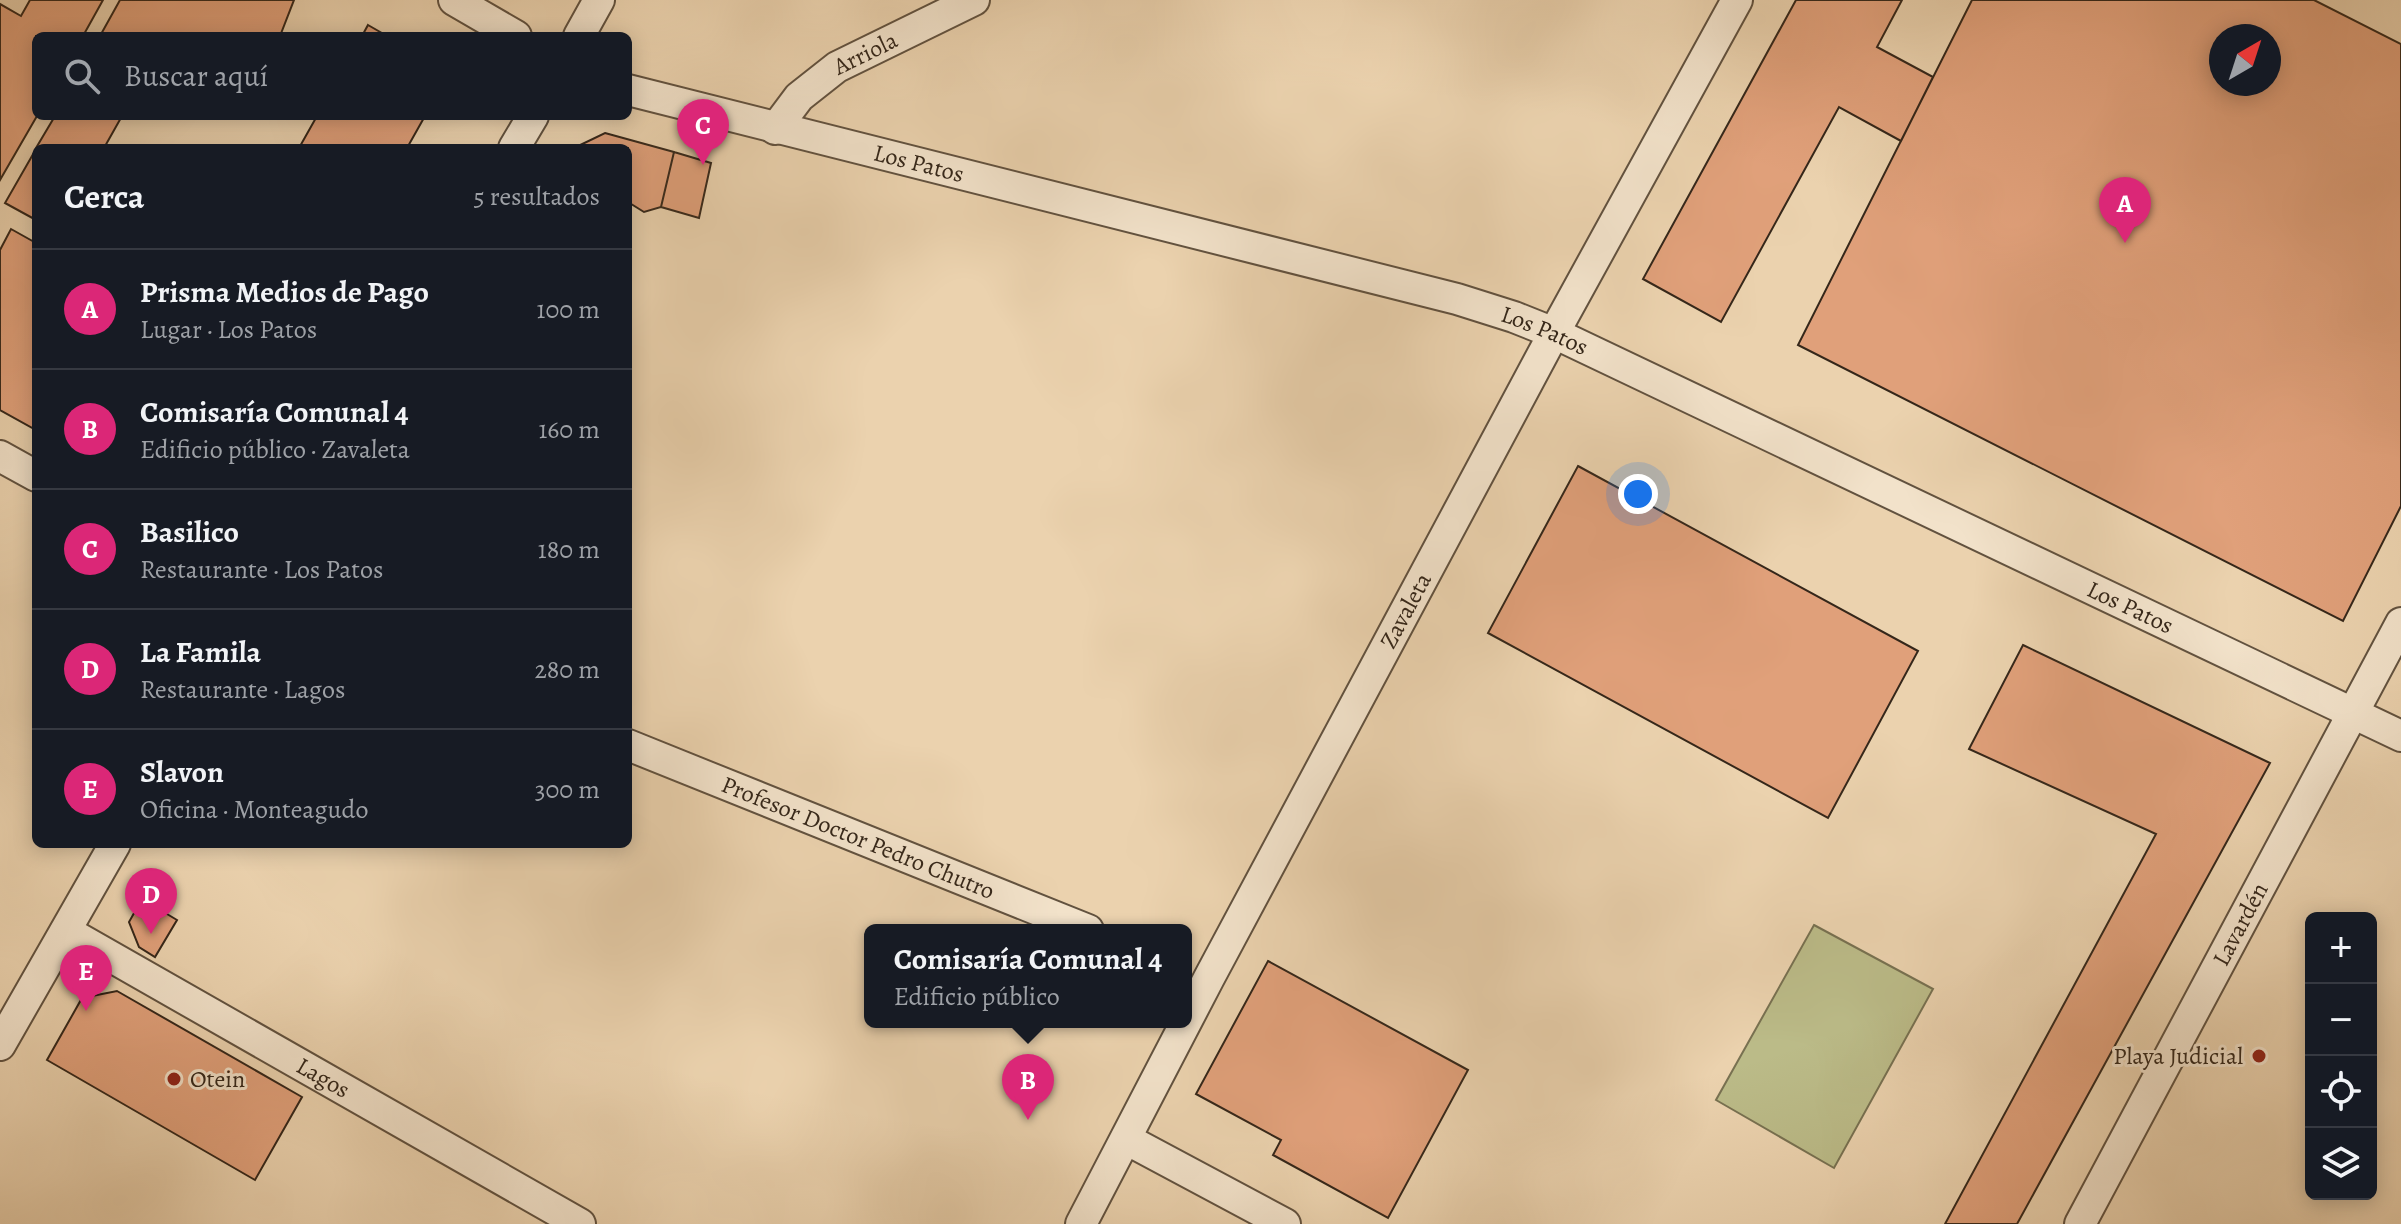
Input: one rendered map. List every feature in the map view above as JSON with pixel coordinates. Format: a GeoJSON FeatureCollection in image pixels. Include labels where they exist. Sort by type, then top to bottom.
{"type":"FeatureCollection","features":[{"type":"Feature","properties":{"kind":"street"},"geometry":{"type":"LineString","coordinates":[[454,0],[509,32]]}},
{"type":"Feature","properties":{"kind":"street"},"geometry":{"type":"LineString","coordinates":[[581,32],[599,0]]}},
{"type":"Feature","properties":{"kind":"street","name":"Arriola"},"geometry":{"type":"LineString","coordinates":[[775,129],[799,97],[837,67],[974,0]]}},
{"type":"Feature","properties":{"kind":"street","name":"Zavaleta"},"geometry":{"type":"LineString","coordinates":[[1197,974],[1737,0]]}},
{"type":"Feature","properties":{"kind":"street","name":"Los Patos"},"geometry":{"type":"LineString","coordinates":[[632,91],[1457,299],[1514,317],[1554,333],[2401,736]]}},
{"type":"Feature","properties":{"kind":"street"},"geometry":{"type":"LineString","coordinates":[[516,144],[531,120]]}},
{"type":"Feature","properties":{"kind":"street"},"geometry":{"type":"LineString","coordinates":[[0,456],[32,474]]}},
{"type":"Feature","properties":{"kind":"street","name":"Lavardén"},"geometry":{"type":"LineString","coordinates":[[2080,1224],[2401,623]]}},
{"type":"Feature","properties":{"kind":"street","name":"Profesor Doctor Pedro Chutro"},"geometry":{"type":"LineString","coordinates":[[632,747],[1073,924]]}},
{"type":"Feature","properties":{"kind":"street"},"geometry":{"type":"LineString","coordinates":[[0,1045],[113,848]]}},
{"type":"Feature","properties":{"kind":"street","name":"Lagos"},"geometry":{"type":"LineString","coordinates":[[66,931],[580,1224]]}},
{"type":"Feature","properties":{"kind":"street","name":"Zavaleta"},"geometry":{"type":"LineString","coordinates":[[1081,1224],[1126,1139],[1174,1028]]}},
{"type":"Feature","properties":{"kind":"street"},"geometry":{"type":"LineString","coordinates":[[1126,1139],[1285,1224]]}},
{"type":"Feature","properties":{"kind":"green space"},"geometry":{"type":"Polygon","coordinates":[[[1814,925],[1933,989],[1834,1168],[1716,1100],[1814,925]]]}},
{"type":"Feature","properties":{"kind":"building"},"geometry":{"type":"Polygon","coordinates":[[[30,0],[103,0],[85,32],[32,32],[32,120],[35,120],[0,180],[0,4],[21,16],[30,0]]]}},
{"type":"Feature","properties":{"kind":"building"},"geometry":{"type":"Polygon","coordinates":[[[120,0],[294,0],[282,32],[102,32],[120,0]]]}},
{"type":"Feature","properties":{"kind":"building"},"geometry":{"type":"Polygon","coordinates":[[[1796,0],[1902,0],[1877,47],[1933,77],[1901,141],[1839,107],[1721,322],[1643,279],[1796,0]]]}},
{"type":"Feature","properties":{"kind":"building"},"geometry":{"type":"Polygon","coordinates":[[[1972,0],[2314,0],[2401,44],[2401,506],[2343,621],[1798,345],[1972,0]]]}},
{"type":"Feature","properties":{"kind":"building"},"geometry":{"type":"Polygon","coordinates":[[[368,25],[380,32],[364,32],[368,25]]]}},
{"type":"Feature","properties":{"kind":"building"},"geometry":{"type":"Polygon","coordinates":[[[53,120],[120,120],[106,144],[38,144],[53,120]]]}},
{"type":"Feature","properties":{"kind":"building"},"geometry":{"type":"Polygon","coordinates":[[[315,120],[423,120],[409,144],[301,144],[315,120]]]}},
{"type":"Feature","properties":{"kind":"building"},"geometry":{"type":"Polygon","coordinates":[[[605,133],[674,152],[661,207],[644,212],[632,204],[632,144],[582,144],[605,133]]]}},
{"type":"Feature","properties":{"kind":"building"},"geometry":{"type":"Polygon","coordinates":[[[674,152],[711,163],[699,218],[661,207],[674,152]]]}},
{"type":"Feature","properties":{"kind":"building"},"geometry":{"type":"Polygon","coordinates":[[[32,156],[32,218],[5,203],[32,156]]]}},
{"type":"Feature","properties":{"kind":"building"},"geometry":{"type":"Polygon","coordinates":[[[11,229],[32,241],[32,428],[0,410],[0,250],[11,229]]]}},
{"type":"Feature","properties":{"kind":"building"},"geometry":{"type":"Polygon","coordinates":[[[1578,466],[1918,651],[1828,818],[1488,633],[1578,466]]]}},
{"type":"Feature","properties":{"kind":"building"},"geometry":{"type":"Polygon","coordinates":[[[2023,645],[2270,763],[2017,1224],[1945,1224],[2156,834],[1969,749],[2023,645]]]}},
{"type":"Feature","properties":{"kind":"building"},"geometry":{"type":"Polygon","coordinates":[[[142,899],[177,920],[155,957],[139,947],[129,922],[142,899]]]}},
{"type":"Feature","properties":{"kind":"building"},"geometry":{"type":"Polygon","coordinates":[[[1268,961],[1468,1070],[1388,1218],[1273,1155],[1281,1140],[1196,1094],[1268,961]]]}},
{"type":"Feature","properties":{"kind":"building","name":"Otein"},"geometry":{"type":"Polygon","coordinates":[[[117,991],[302,1097],[255,1180],[47,1060],[82,998],[117,991]]]}},
{"type":"Feature","properties":{"kind":"place","name":"Basilico"},"geometry":{"type":"Point","coordinates":[703,165]}},
{"type":"Feature","properties":{"kind":"place","name":"Prisma Medios de Pago"},"geometry":{"type":"Point","coordinates":[2125,243]}},
{"type":"Feature","properties":{"kind":"place","name":"La Famila"},"geometry":{"type":"Point","coordinates":[151,934]}},
{"type":"Feature","properties":{"kind":"place","name":"Slavon"},"geometry":{"type":"Point","coordinates":[86,1011]}},
{"type":"Feature","properties":{"kind":"place","name":"Playa Judicial"},"geometry":{"type":"Point","coordinates":[2259,1056]}},
{"type":"Feature","properties":{"kind":"place","name":"Otein"},"geometry":{"type":"Point","coordinates":[174,1079]}},
{"type":"Feature","properties":{"kind":"place","name":"Comisaría Comunal 4"},"geometry":{"type":"Point","coordinates":[1028,1120]}}]}
